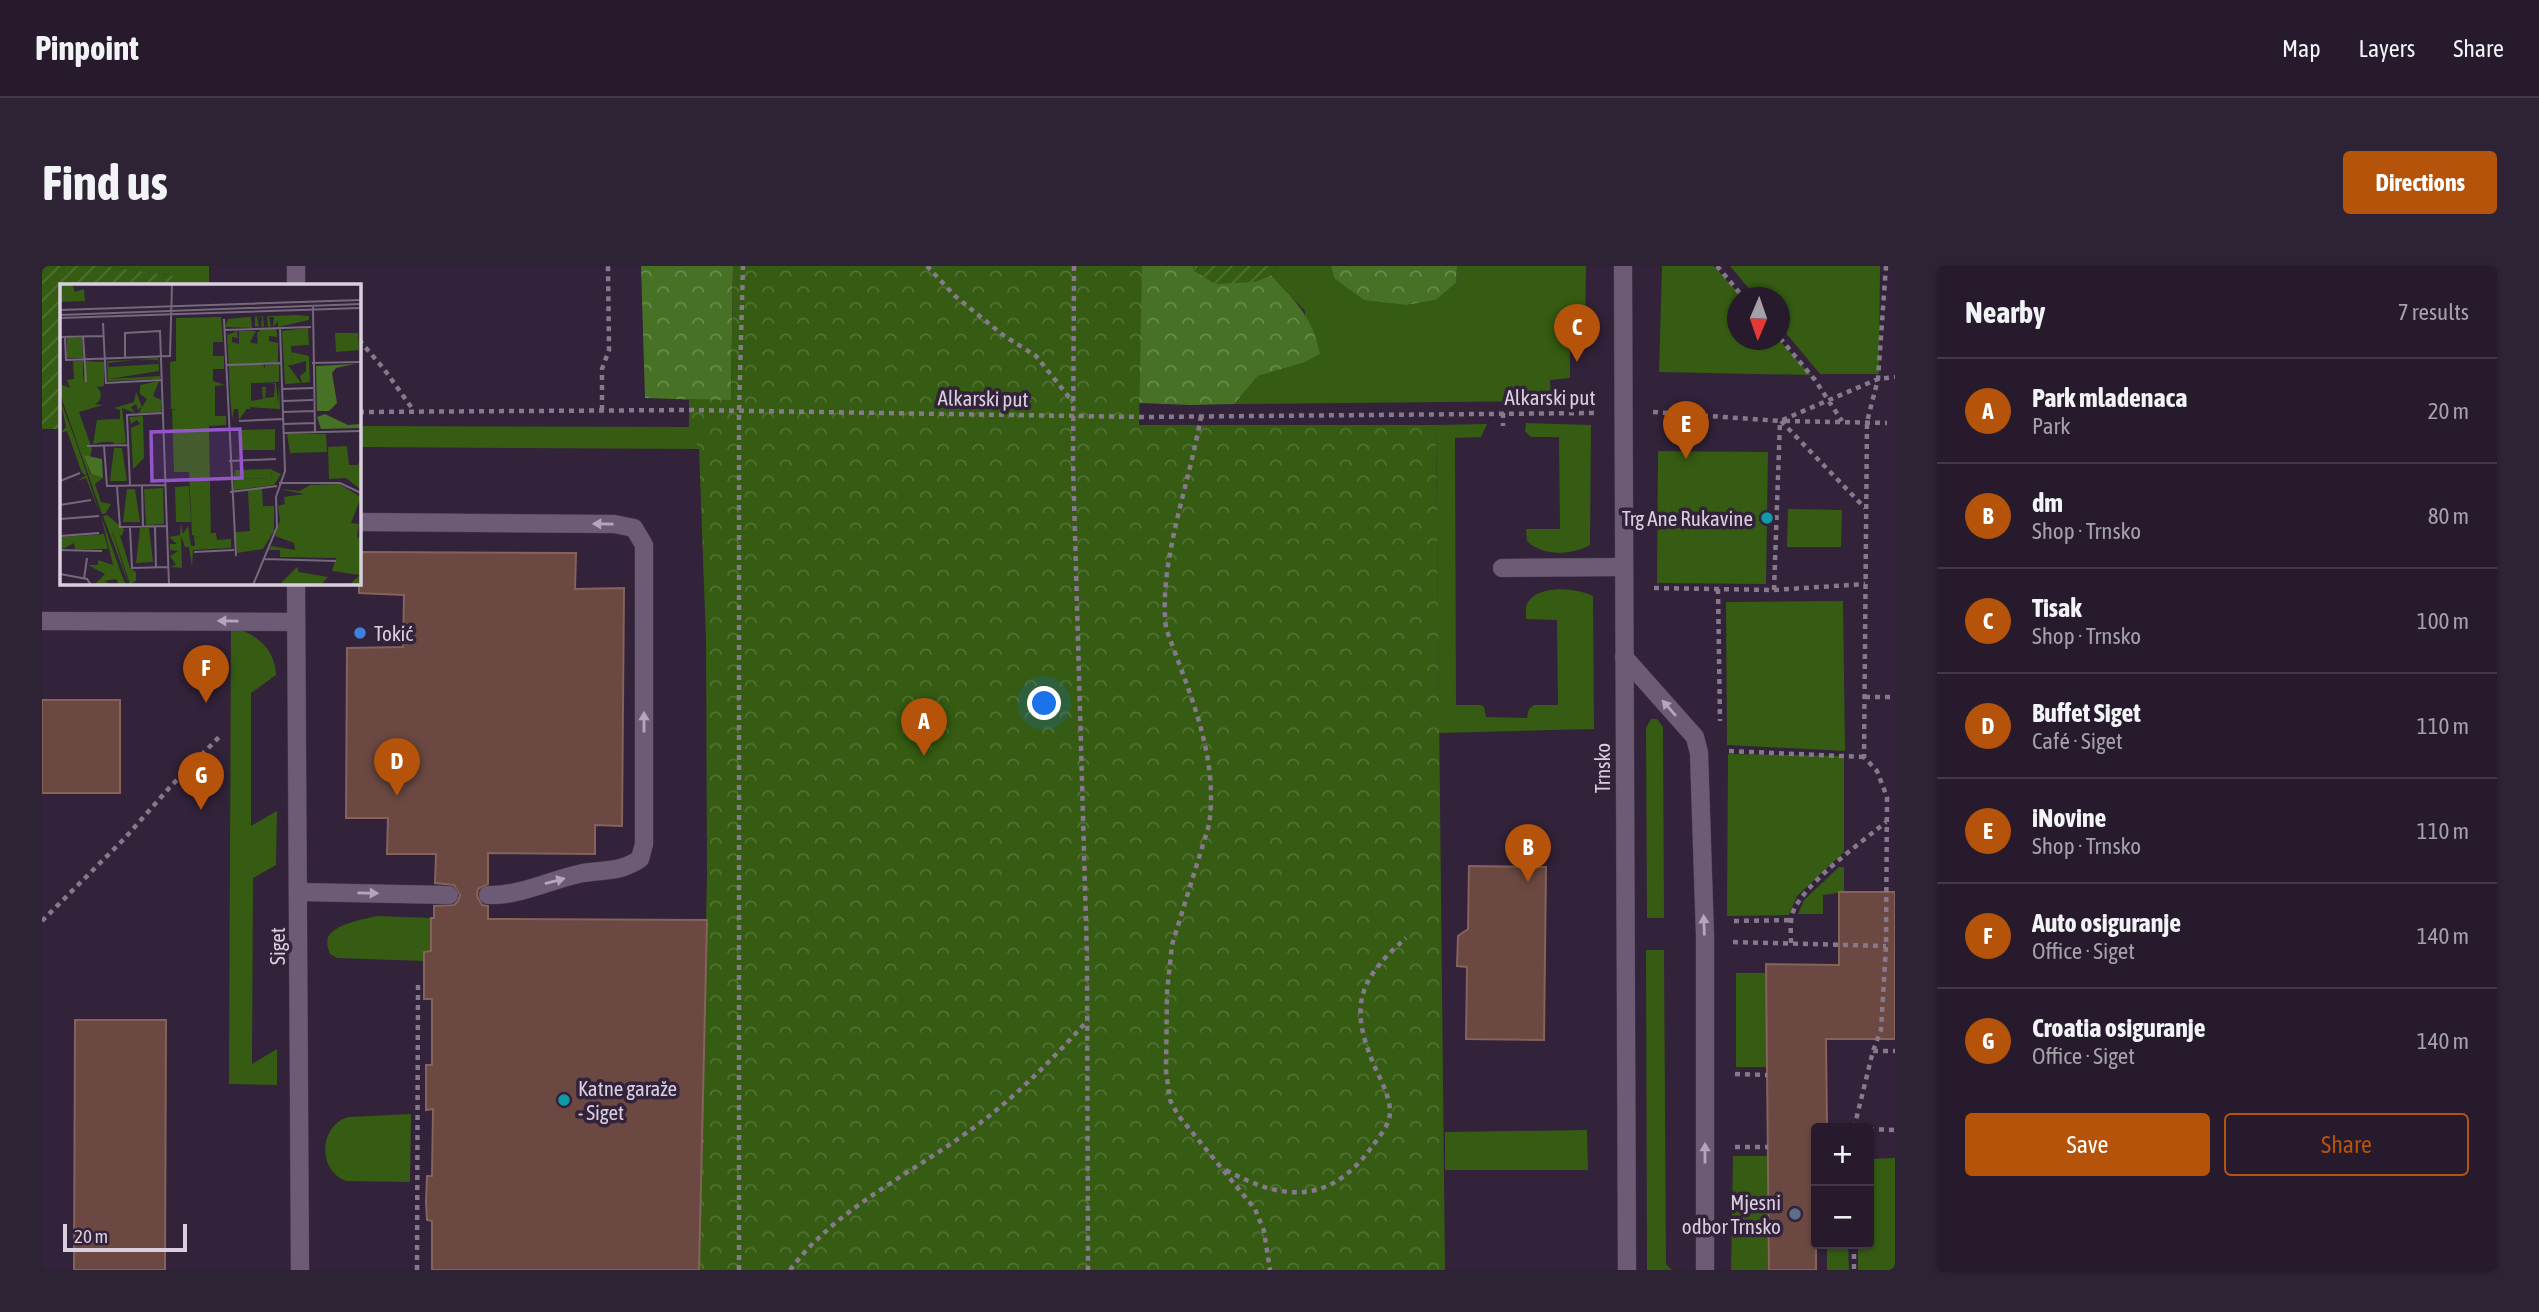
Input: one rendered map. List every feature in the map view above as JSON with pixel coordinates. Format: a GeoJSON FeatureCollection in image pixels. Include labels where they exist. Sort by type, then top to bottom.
{"type":"FeatureCollection","features":[{"type":"Feature","properties":{"kind":"street"},"geometry":{"type":"LineString","coordinates":[[296,266],[296,284]]}},
{"type":"Feature","properties":{"kind":"street","name":"Trnsko"},"geometry":{"type":"LineString","coordinates":[[1623,266],[1627,1270]]}},
{"type":"Feature","properties":{"kind":"street"},"geometry":{"type":"LineString","coordinates":[[360,522],[614,524],[634,528],[644,545],[644,844],[640,859],[624,869],[584,873],[503,895],[488,895]]}},
{"type":"Feature","properties":{"kind":"street"},"geometry":{"type":"LineString","coordinates":[[1502,568],[1623,567]]}},
{"type":"Feature","properties":{"kind":"street","name":"Siget"},"geometry":{"type":"LineString","coordinates":[[296,584],[300,1270]]}},
{"type":"Feature","properties":{"kind":"street"},"geometry":{"type":"LineString","coordinates":[[42,621],[296,622]]}},
{"type":"Feature","properties":{"kind":"street"},"geometry":{"type":"LineString","coordinates":[[1624,657],[1695,737],[1699,753],[1705,936],[1705,1270]]}},
{"type":"Feature","properties":{"kind":"street"},"geometry":{"type":"LineString","coordinates":[[299,892],[449,895]]}},
{"type":"Feature","properties":{"kind":"path"},"geometry":{"type":"LineString","coordinates":[[602,410],[602,369],[609,349],[608,266]]}},
{"type":"Feature","properties":{"kind":"path"},"geometry":{"type":"LineString","coordinates":[[738,1270],[739,411],[743,266]]}},
{"type":"Feature","properties":{"kind":"path"},"geometry":{"type":"LineString","coordinates":[[927,266],[955,296],[1003,335],[1036,356],[1074,402]]}},
{"type":"Feature","properties":{"kind":"path"},"geometry":{"type":"LineString","coordinates":[[1074,266],[1073,464],[1088,1020],[1088,1270]]}},
{"type":"Feature","properties":{"kind":"path"},"geometry":{"type":"LineString","coordinates":[[1717,266],[1735,287]]}},
{"type":"Feature","properties":{"kind":"path"},"geometry":{"type":"LineString","coordinates":[[1855,1123],[1873,1051],[1881,1030],[1886,946],[1887,797],[1877,771],[1864,757],[1867,422],[1878,379],[1886,266]]}},
{"type":"Feature","properties":{"kind":"path"},"geometry":{"type":"LineString","coordinates":[[360,341],[384,369],[414,412]]}},
{"type":"Feature","properties":{"kind":"path"},"geometry":{"type":"LineString","coordinates":[[1790,350],[1815,380],[1843,422]]}},
{"type":"Feature","properties":{"kind":"path"},"geometry":{"type":"LineString","coordinates":[[1780,421],[1878,379],[1895,377]]}},
{"type":"Feature","properties":{"kind":"path","name":"Alkarski put"},"geometry":{"type":"LineString","coordinates":[[360,412],[602,410],[1201,416],[1600,413]]}},
{"type":"Feature","properties":{"kind":"path"},"geometry":{"type":"LineString","coordinates":[[1503,412],[1503,426]]}},
{"type":"Feature","properties":{"kind":"path"},"geometry":{"type":"LineString","coordinates":[[1646,412],[1780,421],[1887,423]]}},
{"type":"Feature","properties":{"kind":"path"},"geometry":{"type":"LineString","coordinates":[[1201,416],[1194,457],[1172,544],[1164,610],[1166,628],[1204,734],[1210,765],[1211,807],[1209,825],[1172,946],[1167,992],[1166,1071],[1170,1100],[1178,1115],[1255,1209],[1264,1231],[1270,1270]]}},
{"type":"Feature","properties":{"kind":"path"},"geometry":{"type":"LineString","coordinates":[[1780,421],[1866,509]]}},
{"type":"Feature","properties":{"kind":"path"},"geometry":{"type":"LineString","coordinates":[[1774,590],[1780,421]]}},
{"type":"Feature","properties":{"kind":"path"},"geometry":{"type":"LineString","coordinates":[[1653,588],[1774,590],[1865,584]]}},
{"type":"Feature","properties":{"kind":"path"},"geometry":{"type":"LineString","coordinates":[[1718,589],[1720,723]]}},
{"type":"Feature","properties":{"kind":"path"},"geometry":{"type":"LineString","coordinates":[[1865,697],[1895,697]]}},
{"type":"Feature","properties":{"kind":"path"},"geometry":{"type":"LineString","coordinates":[[42,921],[125,838],[222,734]]}},
{"type":"Feature","properties":{"kind":"path"},"geometry":{"type":"LineString","coordinates":[[1721,750],[1864,757]]}},
{"type":"Feature","properties":{"kind":"path"},"geometry":{"type":"LineString","coordinates":[[1791,943],[1792,920],[1800,898],[1887,821]]}},
{"type":"Feature","properties":{"kind":"path"},"geometry":{"type":"LineString","coordinates":[[1723,921],[1792,920]]}},
{"type":"Feature","properties":{"kind":"path"},"geometry":{"type":"LineString","coordinates":[[1222,1168],[1256,1184],[1279,1191],[1312,1193],[1332,1184],[1366,1154],[1382,1134],[1390,1110],[1362,1036],[1360,1006],[1365,986],[1385,956],[1406,939]]}},
{"type":"Feature","properties":{"kind":"path"},"geometry":{"type":"LineString","coordinates":[[1723,942],[1886,946]]}},
{"type":"Feature","properties":{"kind":"path"},"geometry":{"type":"LineString","coordinates":[[416,1270],[418,983]]}},
{"type":"Feature","properties":{"kind":"path"},"geometry":{"type":"LineString","coordinates":[[790,1270],[806,1248],[846,1214],[983,1119],[1047,1065],[1088,1020]]}},
{"type":"Feature","properties":{"kind":"path"},"geometry":{"type":"LineString","coordinates":[[1873,1051],[1895,1051]]}},
{"type":"Feature","properties":{"kind":"path"},"geometry":{"type":"LineString","coordinates":[[1727,1074],[1767,1075]]}},
{"type":"Feature","properties":{"kind":"path"},"geometry":{"type":"LineString","coordinates":[[1874,1129],[1895,1130]]}},
{"type":"Feature","properties":{"kind":"path"},"geometry":{"type":"LineString","coordinates":[[1727,1146],[1768,1147]]}},
{"type":"Feature","properties":{"kind":"path"},"geometry":{"type":"LineString","coordinates":[[1854,1249],[1854,1270]]}},
{"type":"Feature","properties":{"kind":"green space"},"geometry":{"type":"Polygon","coordinates":[[[42,266],[102,266],[177,276],[177,284],[60,284],[60,429],[42,429],[42,266]]]}},
{"type":"Feature","properties":{"kind":"green space"},"geometry":{"type":"Polygon","coordinates":[[[102,266],[209,266],[209,284],[177,284],[176,276],[102,266]]]}},
{"type":"Feature","properties":{"kind":"green space"},"geometry":{"type":"Polygon","coordinates":[[[641,266],[733,266],[731,401],[645,398],[641,266]]]}},
{"type":"Feature","properties":{"kind":"green space"},"geometry":{"type":"Polygon","coordinates":[[[733,266],[1142,266],[1139,425],[1436,425],[1445,1270],[699,1270],[707,873],[706,639],[699,449],[689,427],[689,399],[731,400],[733,266]]]}},
{"type":"Feature","properties":{"kind":"green space"},"geometry":{"type":"Polygon","coordinates":[[[1084,266],[1193,266],[1194,271],[1254,282],[1271,275],[1296,302],[1308,320],[1320,354],[1303,363],[1258,376],[1234,404],[1139,403],[1084,266]]]}},
{"type":"Feature","properties":{"kind":"green space"},"geometry":{"type":"Polygon","coordinates":[[[1193,266],[1279,266],[1271,275],[1254,282],[1215,284],[1194,271],[1193,266]]]}},
{"type":"Feature","properties":{"kind":"green space"},"geometry":{"type":"Polygon","coordinates":[[[1279,266],[1331,266],[1334,278],[1407,305],[1436,300],[1456,283],[1457,266],[1586,266],[1585,346],[1570,345],[1570,378],[1550,380],[1551,401],[1234,404],[1258,376],[1303,363],[1305,311],[1271,275],[1279,266]]]}},
{"type":"Feature","properties":{"kind":"green space"},"geometry":{"type":"Polygon","coordinates":[[[1331,266],[1457,266],[1456,283],[1436,300],[1407,305],[1364,300],[1334,278],[1331,266]]]}},
{"type":"Feature","properties":{"kind":"green space"},"geometry":{"type":"Polygon","coordinates":[[[1662,266],[1714,266],[1733,287],[1727,287],[1727,350],[1788,350],[1811,375],[1659,372],[1662,266]]]}},
{"type":"Feature","properties":{"kind":"green space"},"geometry":{"type":"Polygon","coordinates":[[[1730,266],[1880,266],[1879,374],[1820,374],[1790,338],[1790,287],[1748,287],[1730,266]]]}},
{"type":"Feature","properties":{"kind":"green space"},"geometry":{"type":"Polygon","coordinates":[[[1526,423],[1591,425],[1590,545],[1575,551],[1558,553],[1541,550],[1527,541],[1526,529],[1560,529],[1559,437],[1531,437],[1525,431],[1526,423]]]}},
{"type":"Feature","properties":{"kind":"green space"},"geometry":{"type":"Polygon","coordinates":[[[1487,424],[1481,437],[1455,438],[1456,705],[1481,705],[1486,717],[1527,718],[1529,709],[1534,705],[1558,705],[1557,620],[1526,619],[1526,608],[1528,602],[1541,592],[1559,589],[1578,591],[1593,596],[1594,729],[1439,733],[1436,425],[1487,424]]]}},
{"type":"Feature","properties":{"kind":"green space"},"geometry":{"type":"Polygon","coordinates":[[[360,426],[689,427],[722,467],[699,449],[360,447],[360,426]]]}},
{"type":"Feature","properties":{"kind":"green space"},"geometry":{"type":"Polygon","coordinates":[[[1658,451],[1768,452],[1766,584],[1657,583],[1658,451]]]}},
{"type":"Feature","properties":{"kind":"green space"},"geometry":{"type":"Polygon","coordinates":[[[1788,509],[1842,510],[1841,547],[1787,547],[1788,509]]]}},
{"type":"Feature","properties":{"kind":"green space"},"geometry":{"type":"Polygon","coordinates":[[[1843,601],[1845,751],[1727,745],[1726,602],[1843,601]]]}},
{"type":"Feature","properties":{"kind":"green space"},"geometry":{"type":"Polygon","coordinates":[[[231,628],[248,633],[262,643],[272,658],[276,675],[251,693],[251,826],[277,811],[276,865],[253,878],[252,1064],[277,1049],[277,1085],[229,1084],[231,628]]]}},
{"type":"Feature","properties":{"kind":"green space"},"geometry":{"type":"Polygon","coordinates":[[[1651,719],[1657,719],[1663,727],[1664,918],[1647,918],[1646,728],[1651,719]]]}},
{"type":"Feature","properties":{"kind":"green space"},"geometry":{"type":"Polygon","coordinates":[[[1728,754],[1844,756],[1844,852],[1797,896],[1789,915],[1727,916],[1728,754]]]}},
{"type":"Feature","properties":{"kind":"green space"},"geometry":{"type":"Polygon","coordinates":[[[1839,867],[1844,867],[1844,892],[1823,895],[1823,914],[1798,914],[1804,900],[1839,867]]]}},
{"type":"Feature","properties":{"kind":"green space"},"geometry":{"type":"Polygon","coordinates":[[[377,916],[431,918],[431,951],[424,952],[424,961],[337,958],[330,954],[327,941],[331,932],[350,923],[377,916]]]}},
{"type":"Feature","properties":{"kind":"green space"},"geometry":{"type":"Polygon","coordinates":[[[1646,950],[1664,950],[1666,1264],[1672,1270],[1647,1270],[1646,950]]]}},
{"type":"Feature","properties":{"kind":"green space"},"geometry":{"type":"Polygon","coordinates":[[[1736,973],[1766,973],[1767,1067],[1736,1067],[1736,973]]]}},
{"type":"Feature","properties":{"kind":"green space"},"geometry":{"type":"Polygon","coordinates":[[[411,1114],[410,1182],[346,1181],[330,1168],[325,1148],[331,1129],[338,1122],[348,1117],[411,1114]]]}},
{"type":"Feature","properties":{"kind":"green space"},"geometry":{"type":"Polygon","coordinates":[[[1587,1130],[1588,1170],[1445,1170],[1445,1132],[1587,1130]]]}},
{"type":"Feature","properties":{"kind":"green space"},"geometry":{"type":"Polygon","coordinates":[[[1733,1156],[1768,1156],[1769,1270],[1731,1270],[1733,1156]]]}},
{"type":"Feature","properties":{"kind":"green space"},"geometry":{"type":"Polygon","coordinates":[[[1895,1158],[1895,1270],[1858,1270],[1858,1249],[1874,1249],[1874,1159],[1895,1158]]]}},
{"type":"Feature","properties":{"kind":"green space"},"geometry":{"type":"Polygon","coordinates":[[[1827,1249],[1848,1249],[1849,1270],[1827,1270],[1827,1249]]]}},
{"type":"Feature","properties":{"kind":"building"},"geometry":{"type":"Polygon","coordinates":[[[360,552],[576,553],[575,589],[624,588],[622,826],[595,825],[595,854],[488,853],[488,884],[478,889],[477,896],[482,905],[488,906],[488,919],[707,920],[699,1270],[432,1270],[432,1221],[427,1220],[426,1202],[427,1176],[432,1176],[433,1109],[426,1110],[426,1065],[432,1065],[432,999],[424,999],[424,952],[431,951],[431,918],[434,918],[434,906],[454,905],[460,895],[454,885],[435,883],[436,854],[387,854],[388,818],[346,818],[347,648],[403,647],[404,595],[359,593],[360,552]]]}},
{"type":"Feature","properties":{"kind":"building"},"geometry":{"type":"Polygon","coordinates":[[[42,700],[120,700],[120,793],[42,793],[42,700]]]}},
{"type":"Feature","properties":{"kind":"building"},"geometry":{"type":"Polygon","coordinates":[[[1469,866],[1546,867],[1544,1040],[1466,1039],[1467,967],[1457,966],[1458,936],[1468,929],[1469,866]]]}},
{"type":"Feature","properties":{"kind":"building"},"geometry":{"type":"Polygon","coordinates":[[[1839,892],[1895,892],[1895,1039],[1826,1039],[1827,1123],[1811,1123],[1811,1249],[1816,1249],[1816,1270],[1769,1270],[1766,964],[1839,965],[1839,892]]]}},
{"type":"Feature","properties":{"kind":"building"},"geometry":{"type":"Polygon","coordinates":[[[75,1020],[166,1020],[165,1270],[74,1270],[75,1020]]]}},
{"type":"Feature","properties":{"kind":"place","name":"Tisak"},"geometry":{"type":"Point","coordinates":[1577,362]}},
{"type":"Feature","properties":{"kind":"place","name":"iNovine"},"geometry":{"type":"Point","coordinates":[1686,459]}},
{"type":"Feature","properties":{"kind":"place","name":"Trg Ane Rukavine"},"geometry":{"type":"Point","coordinates":[1767,518]}},
{"type":"Feature","properties":{"kind":"place","name":"Tokić"},"geometry":{"type":"Point","coordinates":[360,633]}},
{"type":"Feature","properties":{"kind":"place","name":"Auto osiguranje"},"geometry":{"type":"Point","coordinates":[206,703]}},
{"type":"Feature","properties":{"kind":"place","name":"Park mladenaca"},"geometry":{"type":"Point","coordinates":[924,756]}},
{"type":"Feature","properties":{"kind":"place","name":"Buffet Siget"},"geometry":{"type":"Point","coordinates":[397,796]}},
{"type":"Feature","properties":{"kind":"place","name":"Croatia osiguranje"},"geometry":{"type":"Point","coordinates":[201,810]}},
{"type":"Feature","properties":{"kind":"place","name":"dm"},"geometry":{"type":"Point","coordinates":[1528,882]}},
{"type":"Feature","properties":{"kind":"place","name":"Katne garaže - Siget"},"geometry":{"type":"Point","coordinates":[564,1100]}},
{"type":"Feature","properties":{"kind":"place","name":"Mjesni odbor Trnsko"},"geometry":{"type":"Point","coordinates":[1795,1214]}}]}
